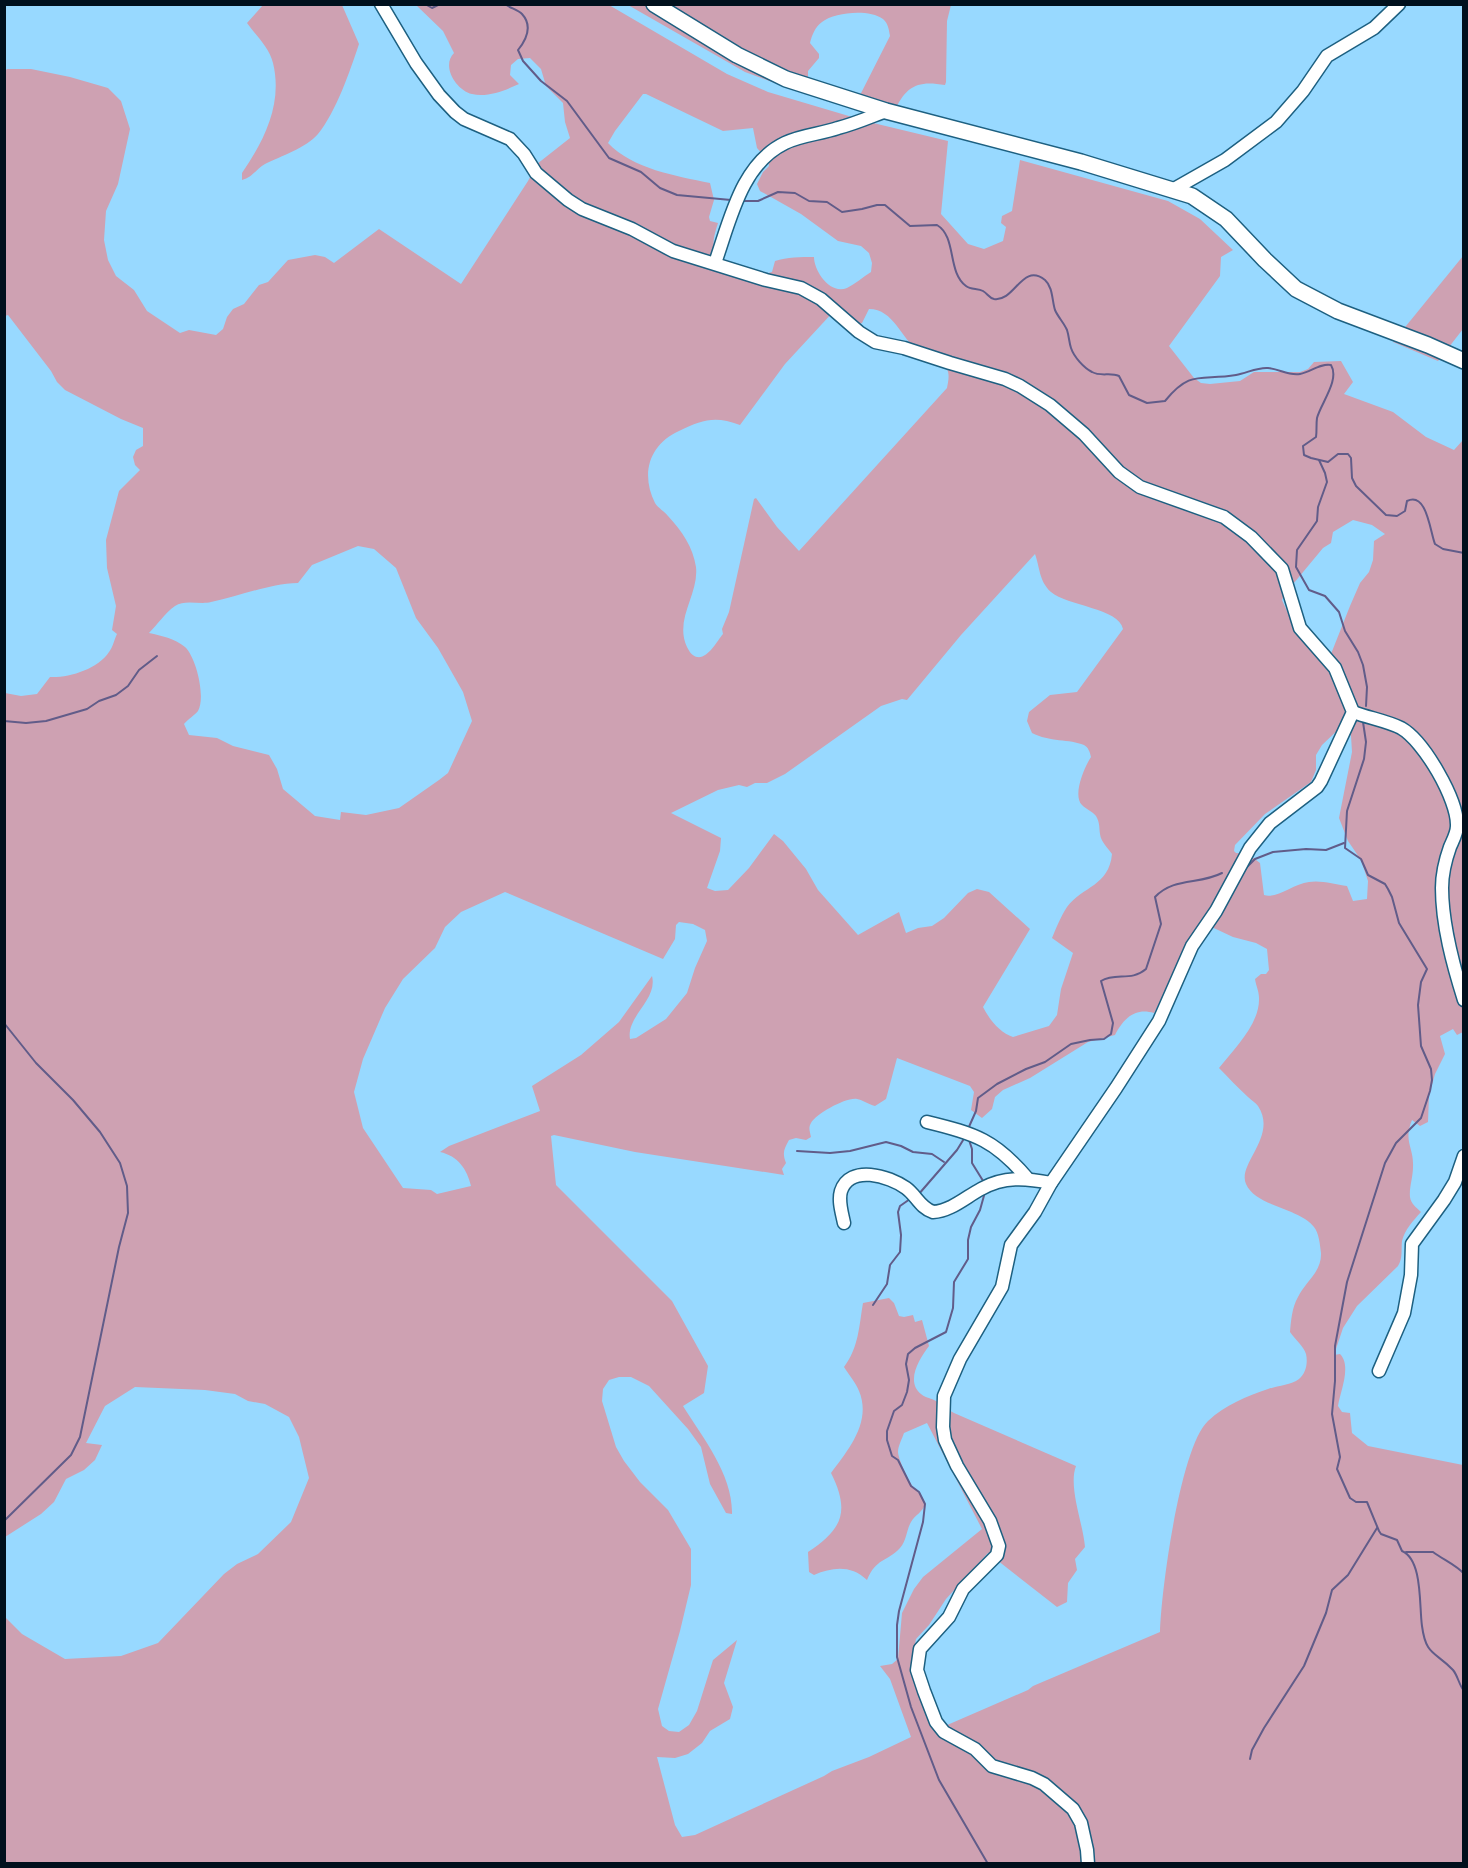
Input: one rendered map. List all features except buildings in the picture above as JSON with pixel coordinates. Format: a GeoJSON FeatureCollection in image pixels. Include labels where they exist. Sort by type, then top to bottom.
{"type":"FeatureCollection","features":[{"type":"Feature","properties":{"kind":"main road"},"geometry":{"type":"LineString","coordinates":[[654,4],[760,68],[837,97],[1081,162],[1192,196],[1226,219],[1264,260],[1296,289],[1338,312],[1428,345],[1464,361]]}},
{"type":"Feature","properties":{"kind":"street"},"geometry":{"type":"LineString","coordinates":[[381,4],[416,63],[439,95],[455,112],[464,119],[510,140],[524,154],[536,173],[568,200],[592,214],[632,229],[673,251],[810,293],[875,342],[904,348],[1005,379],[1020,386],[1050,405],[1084,434],[1129,480],[1140,487],[1224,518],[1238,527],[1282,569],[1300,628],[1335,668],[1353,712],[1344,737],[1317,787],[1270,823],[1250,848],[1216,911],[1192,946],[1159,1021],[1051,1183],[1035,1212],[1011,1245],[1002,1287],[960,1359],[944,1396],[945,1440],[957,1466],[990,1521],[998,1538],[999,1551],[997,1556],[963,1589],[949,1617],[920,1649],[917,1663],[924,1691],[940,1728],[975,1749],[992,1766],[1044,1784],[1073,1809],[1081,1823],[1088,1863]]}},
{"type":"Feature","properties":{"kind":"street"},"geometry":{"type":"LineString","coordinates":[[1174,189],[1225,160],[1276,122],[1303,91],[1327,56],[1374,28],[1399,4]]}},
{"type":"Feature","properties":{"kind":"street"},"geometry":{"type":"LineString","coordinates":[[715,263],[744,184],[755,168],[777,147],[797,138],[838,128],[886,111]]}},
{"type":"Feature","properties":{"kind":"street"},"geometry":{"type":"LineString","coordinates":[[1353,712],[1398,727],[1410,735],[1432,762],[1450,795],[1457,829],[1442,876],[1442,903],[1464,1000]]}},
{"type":"Feature","properties":{"kind":"street"},"geometry":{"type":"LineString","coordinates":[[927,1122],[969,1133],[992,1144],[1013,1160],[1029,1179]]}},
{"type":"Feature","properties":{"kind":"street"},"geometry":{"type":"LineString","coordinates":[[1379,1371],[1406,1304],[1411,1275],[1412,1245],[1455,1182],[1464,1156]]}},
{"type":"Feature","properties":{"kind":"street"},"geometry":{"type":"LineString","coordinates":[[844,1223],[840,1194],[849,1180],[859,1175],[869,1174],[882,1177],[902,1185],[922,1206],[933,1212],[950,1207],[994,1182],[1029,1179],[1051,1183]]}},
{"type":"Feature","properties":{"kind":"shaded area"},"geometry":{"type":"Polygon","coordinates":[[[263,5],[342,5],[359,44],[337,103],[318,134],[307,143],[265,164],[242,180],[242,173],[258,148],[270,121],[275,93],[271,57],[247,23],[263,5]]]}},
{"type":"Feature","properties":{"kind":"shaded area"},"geometry":{"type":"Polygon","coordinates":[[[416,5],[609,5],[727,74],[768,92],[869,122],[948,141],[941,214],[968,244],[984,249],[1003,241],[1006,227],[1001,223],[1002,216],[1012,211],[1020,160],[1168,201],[1200,219],[1233,250],[1221,257],[1220,276],[1169,346],[1194,378],[1201,383],[1210,384],[1240,381],[1254,372],[1300,372],[1308,369],[1314,362],[1341,361],[1353,382],[1344,394],[1393,412],[1426,437],[1454,450],[1463,440],[1463,1032],[1457,1035],[1453,1029],[1440,1036],[1445,1054],[1435,1074],[1429,1095],[1428,1122],[1420,1126],[1412,1120],[1408,1134],[1413,1167],[1410,1197],[1421,1212],[1403,1237],[1400,1263],[1357,1306],[1343,1328],[1334,1355],[1340,1354],[1345,1365],[1338,1406],[1342,1412],[1350,1413],[1352,1433],[1368,1446],[1463,1465],[1463,1863],[5,1863],[4,1616],[22,1634],[65,1659],[121,1656],[158,1643],[224,1574],[237,1564],[258,1554],[291,1522],[309,1478],[299,1437],[289,1417],[265,1404],[248,1401],[235,1394],[205,1390],[135,1387],[105,1406],[86,1443],[102,1445],[95,1460],[84,1470],[66,1479],[54,1502],[41,1514],[5,1537],[5,693],[21,696],[37,694],[50,677],[66,676],[91,668],[112,648],[117,634],[112,630],[116,606],[107,568],[106,540],[119,491],[140,470],[135,465],[133,457],[136,450],[143,446],[143,428],[65,390],[8,315],[5,316],[5,71],[7,69],[31,69],[70,77],[108,88],[121,101],[130,129],[118,184],[106,211],[104,240],[108,260],[116,276],[134,290],[147,311],[180,333],[189,330],[216,335],[223,329],[233,309],[244,304],[259,285],[268,282],[288,260],[315,255],[325,257],[334,263],[379,229],[461,284],[537,164],[570,138],[563,103],[546,86],[541,69],[530,58],[518,59],[511,65],[510,75],[519,84],[490,94],[472,94],[461,88],[452,77],[449,64],[454,53],[443,31],[416,5]],[[643,94],[608,143],[618,152],[642,165],[710,183],[714,200],[709,217],[710,221],[718,223],[714,242],[719,261],[765,274],[772,272],[775,261],[814,257],[817,269],[824,280],[829,285],[841,289],[847,288],[871,272],[872,263],[869,253],[861,246],[838,241],[801,214],[760,191],[757,184],[769,166],[768,160],[757,148],[753,128],[723,131],[643,94]],[[869,309],[862,323],[855,326],[834,311],[785,364],[740,425],[724,420],[710,420],[688,427],[661,444],[650,461],[648,481],[656,505],[682,533],[696,567],[694,587],[683,627],[687,647],[695,656],[705,655],[723,634],[722,629],[729,612],[754,499],[756,498],[777,527],[799,551],[947,388],[948,374],[945,366],[913,346],[885,314],[869,309]],[[1353,520],[1333,532],[1331,543],[1323,548],[1282,600],[1295,629],[1329,659],[1360,583],[1369,572],[1373,560],[1374,541],[1385,534],[1372,525],[1353,520]],[[358,546],[312,565],[298,583],[265,588],[211,602],[179,604],[168,612],[149,633],[181,644],[193,659],[199,678],[200,705],[198,711],[184,724],[189,735],[217,738],[233,746],[269,755],[277,769],[283,789],[315,816],[340,820],[341,812],[366,815],[399,808],[448,773],[472,721],[463,692],[438,648],[416,618],[396,568],[374,549],[358,546]],[[1035,554],[961,635],[907,700],[902,699],[881,706],[785,774],[767,783],[755,783],[747,787],[739,785],[718,790],[671,813],[721,838],[720,851],[707,888],[715,891],[728,890],[749,868],[774,834],[783,841],[806,869],[818,890],[858,935],[899,912],[906,933],[932,926],[944,918],[968,893],[977,889],[989,892],[1030,929],[983,1007],[995,1025],[1013,1037],[1049,1026],[1057,1015],[1061,989],[1073,953],[1052,938],[1067,907],[1106,873],[1112,854],[1102,840],[1096,816],[1079,800],[1080,781],[1091,757],[1088,748],[1078,743],[1045,738],[1032,733],[1027,721],[1029,712],[1050,695],[1077,692],[1123,629],[1112,616],[1068,601],[1051,592],[1042,579],[1035,554]],[[1342,726],[1322,745],[1316,755],[1316,770],[1311,782],[1265,814],[1235,845],[1234,851],[1248,854],[1260,863],[1264,895],[1274,895],[1303,883],[1328,882],[1347,886],[1353,901],[1367,899],[1368,881],[1361,860],[1348,841],[1339,818],[1352,752],[1351,736],[1347,726],[1342,726]],[[505,892],[461,912],[445,927],[435,948],[403,979],[385,1008],[363,1059],[354,1092],[363,1128],[403,1188],[431,1190],[437,1194],[471,1186],[461,1164],[440,1152],[449,1146],[540,1111],[532,1086],[581,1055],[619,1022],[652,976],[651,993],[633,1023],[630,1039],[636,1038],[666,1019],[687,993],[707,941],[705,930],[693,924],[679,922],[676,925],[675,939],[663,959],[505,892]],[[1201,922],[1154,1013],[1147,1012],[1130,1016],[1115,1035],[1088,1042],[1030,1078],[1003,1090],[995,1097],[992,1109],[982,1118],[971,1110],[974,1092],[970,1086],[897,1058],[886,1099],[875,1106],[857,1099],[839,1103],[814,1119],[810,1127],[811,1137],[806,1140],[796,1138],[789,1140],[784,1151],[786,1163],[782,1169],[784,1175],[635,1152],[551,1136],[556,1185],[672,1301],[708,1366],[704,1393],[683,1406],[708,1444],[722,1471],[728,1485],[732,1514],[726,1513],[710,1484],[701,1447],[649,1386],[631,1377],[609,1380],[603,1389],[602,1401],[616,1447],[624,1461],[640,1482],[668,1510],[691,1549],[691,1585],[658,1709],[662,1726],[669,1731],[679,1732],[689,1725],[697,1711],[713,1660],[737,1640],[724,1683],[733,1707],[730,1719],[710,1731],[702,1743],[688,1754],[675,1758],[657,1757],[675,1825],[682,1837],[695,1835],[911,1737],[890,1679],[880,1666],[892,1664],[898,1659],[902,1613],[914,1589],[923,1577],[982,1529],[927,1423],[904,1433],[899,1447],[898,1455],[904,1470],[925,1504],[911,1522],[900,1548],[878,1564],[867,1580],[855,1572],[842,1569],[828,1570],[814,1575],[809,1572],[808,1552],[829,1535],[840,1518],[840,1498],[831,1473],[851,1445],[860,1425],[862,1402],[859,1391],[844,1367],[856,1344],[863,1303],[889,1298],[894,1303],[899,1316],[913,1315],[915,1322],[922,1320],[929,1346],[918,1363],[914,1383],[922,1395],[954,1413],[1076,1466],[1075,1495],[1085,1547],[1075,1559],[1077,1570],[1068,1583],[1067,1602],[1057,1607],[988,1553],[946,1599],[929,1625],[916,1639],[911,1664],[923,1703],[938,1729],[1160,1632],[1174,1521],[1189,1459],[1198,1436],[1208,1421],[1229,1406],[1260,1392],[1292,1383],[1303,1374],[1307,1364],[1306,1354],[1290,1332],[1291,1319],[1298,1297],[1319,1266],[1321,1253],[1314,1227],[1299,1216],[1259,1198],[1246,1184],[1247,1168],[1261,1139],[1263,1117],[1257,1105],[1219,1068],[1251,1027],[1259,998],[1255,979],[1269,970],[1267,949],[1201,922]]]}},
{"type":"Feature","properties":{"kind":"shaded area"},"geometry":{"type":"Polygon","coordinates":[[[628,5],[951,5],[947,21],[946,82],[945,85],[927,83],[914,87],[903,96],[894,112],[854,107],[890,36],[885,21],[869,14],[843,14],[817,26],[810,43],[819,54],[819,58],[808,71],[808,95],[745,72],[628,5]]]}},
{"type":"Feature","properties":{"kind":"shaded area"},"geometry":{"type":"Polygon","coordinates":[[[1463,256],[1463,329],[1438,361],[1393,342],[1463,256]]]}},
{"type":"Feature","properties":{"kind":"waterway"},"geometry":{"type":"LineString","coordinates":[[425,4],[432,8],[440,4]]}},
{"type":"Feature","properties":{"kind":"waterway"},"geometry":{"type":"LineString","coordinates":[[505,4],[522,14],[527,23],[526,37],[518,50],[523,61],[541,81],[567,101],[609,158],[641,172],[660,188],[677,195],[731,200]]}},
{"type":"Feature","properties":{"kind":"waterway"},"geometry":{"type":"LineString","coordinates":[[743,201],[758,201],[778,192],[795,193],[809,201],[827,202],[842,212],[885,205],[910,226],[937,225],[947,238],[956,272],[960,280],[968,287],[981,290],[994,299],[1008,295],[1030,276],[1037,276],[1045,280],[1051,290],[1055,310],[1067,330],[1072,351],[1080,362],[1095,373],[1119,376],[1129,395],[1147,403],[1165,401],[1182,384],[1197,378],[1224,377],[1264,368],[1300,374],[1323,365],[1331,365],[1332,384],[1317,418],[1316,437],[1303,446],[1304,455],[1328,462],[1338,454],[1348,454],[1351,458],[1352,478],[1356,486],[1386,515],[1397,516],[1405,511],[1407,501],[1414,499],[1419,502],[1427,514],[1435,544],[1443,549],[1464,553]]}},
{"type":"Feature","properties":{"kind":"waterway"},"geometry":{"type":"LineString","coordinates":[[1319,460],[1327,482],[1318,507],[1317,521],[1297,550],[1296,567],[1309,590],[1325,596],[1339,612],[1345,631],[1363,665],[1367,687],[1366,706]]}},
{"type":"Feature","properties":{"kind":"waterway"},"geometry":{"type":"LineString","coordinates":[[4,721],[26,723],[46,721],[87,709],[99,701],[116,695],[128,686],[139,670],[157,656]]}},
{"type":"Feature","properties":{"kind":"waterway"},"geometry":{"type":"LineString","coordinates":[[1363,722],[1366,742],[1364,759],[1347,811],[1345,848],[1361,859],[1368,875],[1385,884],[1392,897],[1399,923],[1427,969],[1421,982],[1418,1005],[1421,1046],[1431,1069],[1432,1080],[1421,1118],[1396,1143],[1385,1163],[1347,1282],[1335,1346],[1332,1414],[1340,1457],[1337,1469],[1350,1498],[1356,1502],[1367,1502],[1381,1534],[1397,1540],[1402,1551],[1414,1564],[1419,1584],[1422,1626],[1426,1643],[1432,1652],[1453,1670],[1464,1691]]}},
{"type":"Feature","properties":{"kind":"waterway"},"geometry":{"type":"LineString","coordinates":[[1244,870],[1255,859],[1273,852],[1326,850],[1344,843]]}},
{"type":"Feature","properties":{"kind":"waterway"},"geometry":{"type":"LineString","coordinates":[[968,1129],[976,1111],[978,1098],[997,1084],[1045,1062],[1071,1044],[1104,1039],[1111,1034],[1113,1023],[1101,981],[1112,977],[1135,975],[1146,969],[1161,924],[1155,897],[1170,886],[1222,873]]}},
{"type":"Feature","properties":{"kind":"waterway"},"geometry":{"type":"LineString","coordinates":[[4,1023],[36,1063],[73,1100],[100,1132],[120,1163],[127,1186],[128,1213],[80,1437],[71,1455],[4,1521]]}},
{"type":"Feature","properties":{"kind":"waterway"},"geometry":{"type":"LineString","coordinates":[[918,1195],[957,1150],[965,1137]]}},
{"type":"Feature","properties":{"kind":"waterway"},"geometry":{"type":"LineString","coordinates":[[969,1140],[972,1149],[972,1163],[985,1184]]}},
{"type":"Feature","properties":{"kind":"waterway"},"geometry":{"type":"LineString","coordinates":[[797,1151],[830,1153],[850,1151],[886,1142],[913,1152],[932,1154],[944,1162]]}},
{"type":"Feature","properties":{"kind":"waterway"},"geometry":{"type":"LineString","coordinates":[[985,1192],[980,1210],[971,1227],[968,1259],[954,1282],[953,1308],[946,1332],[908,1354],[907,1392],[902,1405],[894,1411],[887,1431],[887,1440],[892,1456],[898,1460],[911,1486],[919,1492],[925,1504],[923,1522],[899,1611],[897,1657],[911,1707],[939,1780],[988,1864]]}},
{"type":"Feature","properties":{"kind":"waterway"},"geometry":{"type":"LineString","coordinates":[[873,1305],[887,1284],[890,1265],[900,1252],[901,1235],[898,1212],[900,1206],[910,1199]]}},
{"type":"Feature","properties":{"kind":"waterway"},"geometry":{"type":"LineString","coordinates":[[1250,1759],[1252,1750],[1264,1728],[1304,1666],[1326,1613],[1332,1590],[1348,1575],[1377,1528]]}},
{"type":"Feature","properties":{"kind":"waterway"},"geometry":{"type":"LineString","coordinates":[[1406,1552],[1433,1552],[1464,1574]]}}]}
